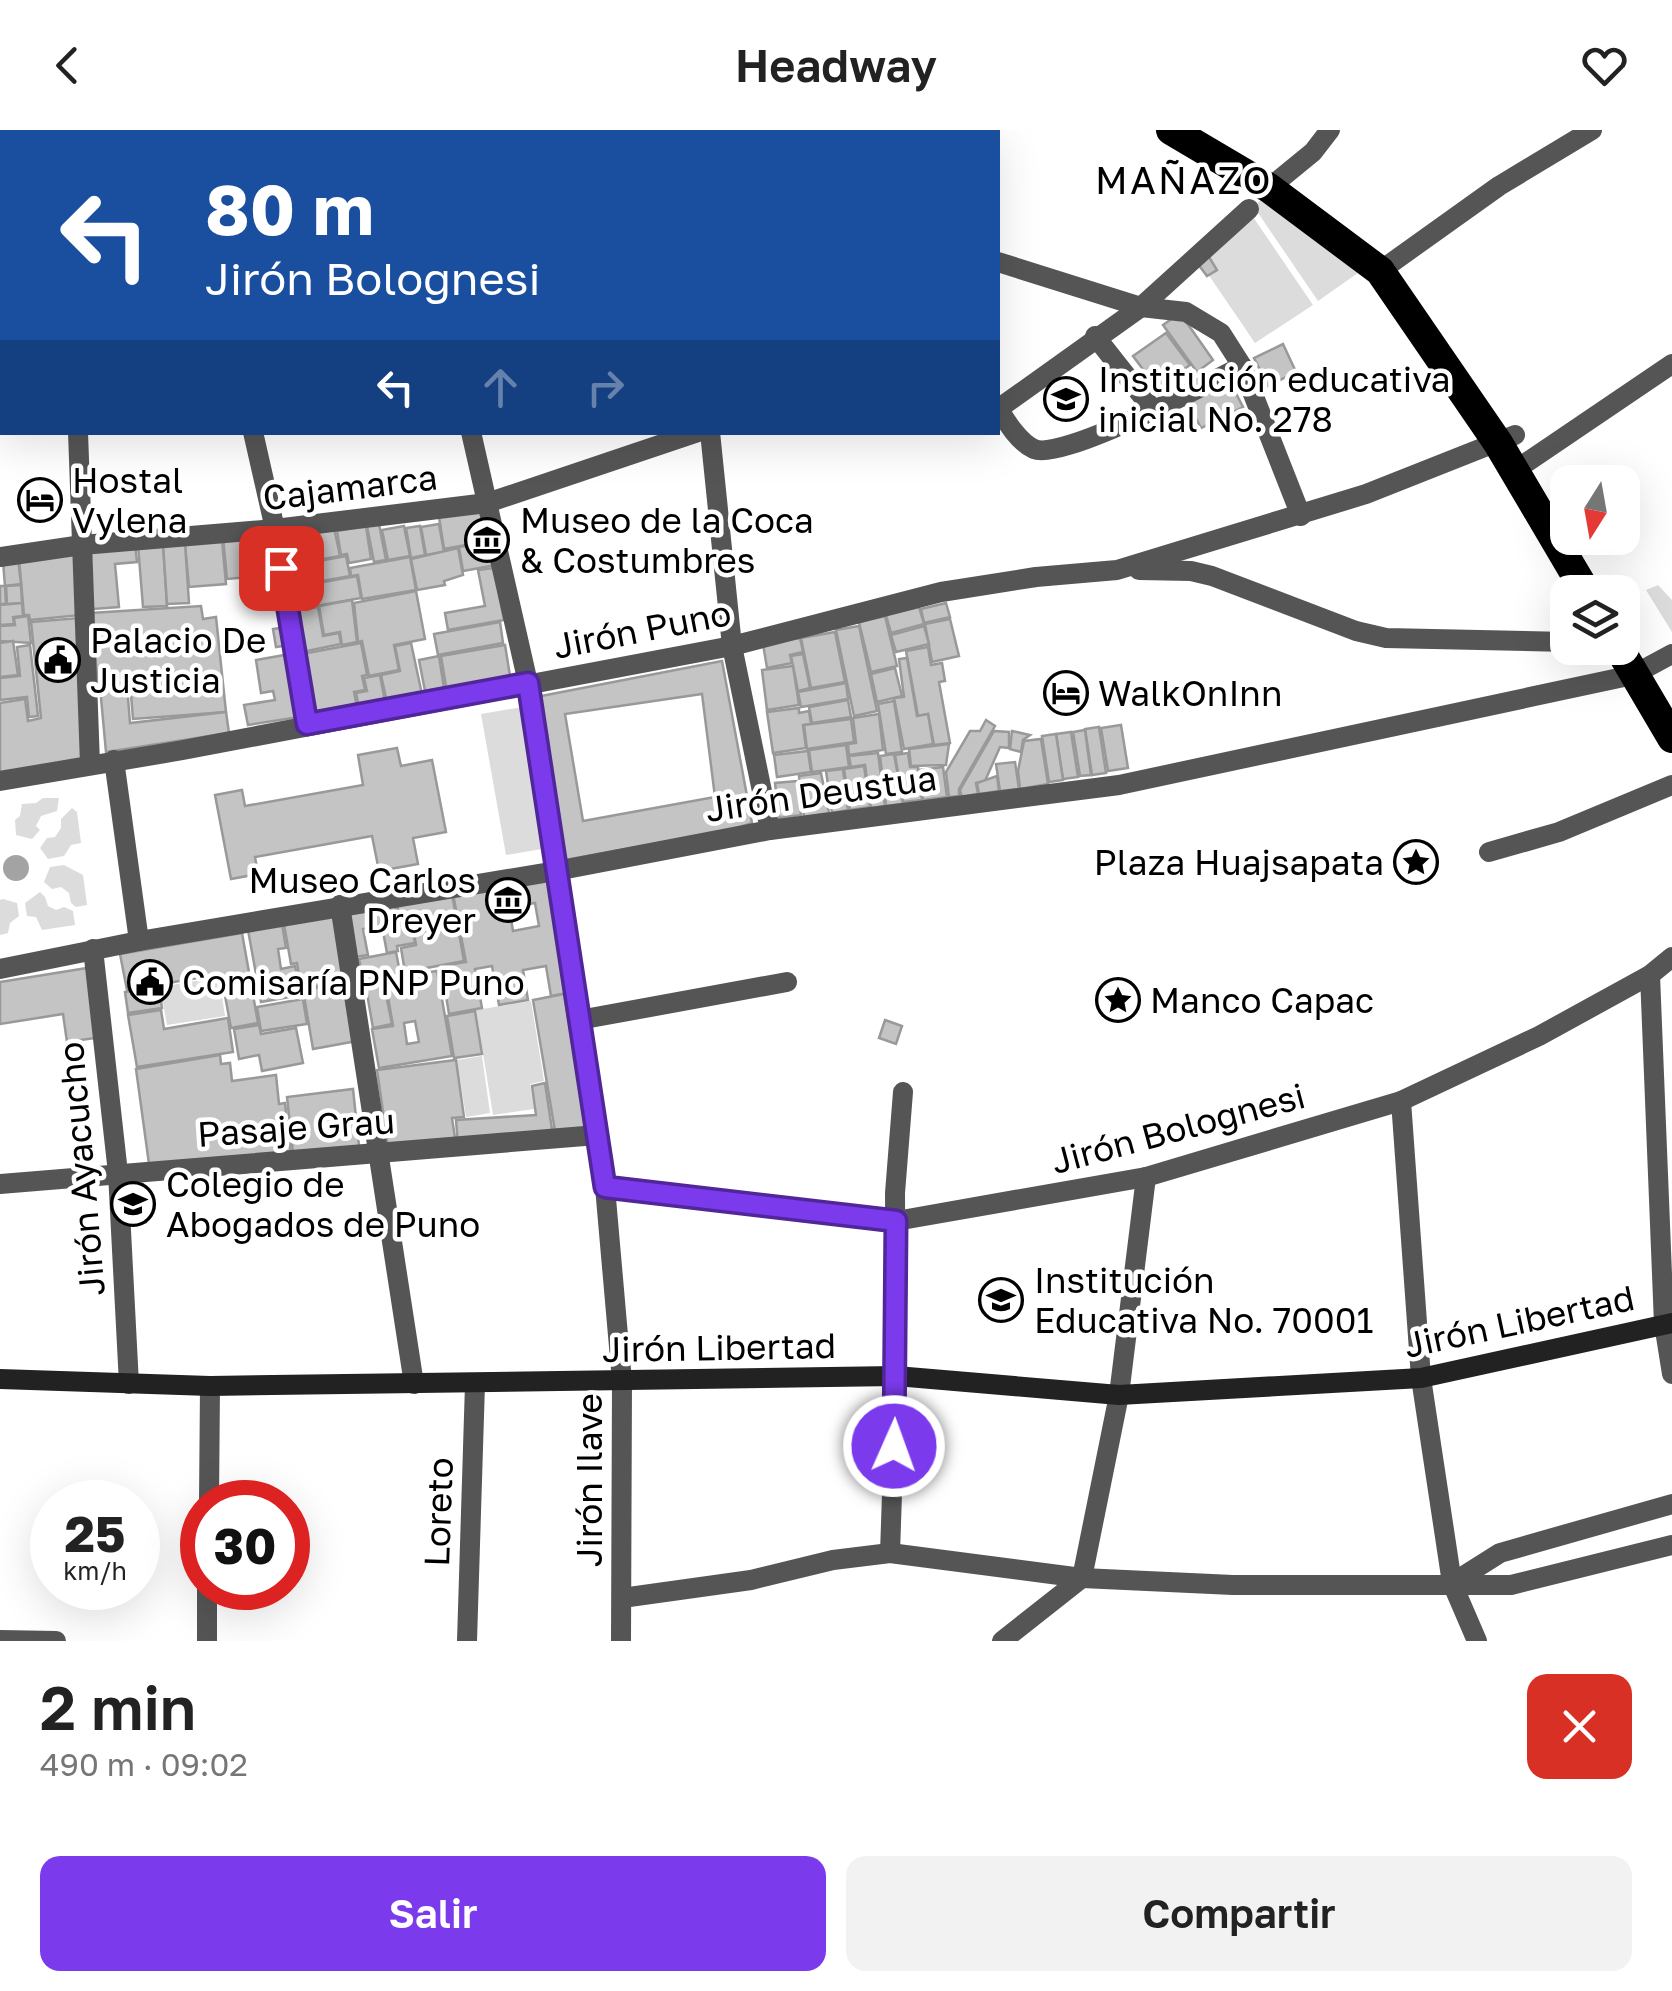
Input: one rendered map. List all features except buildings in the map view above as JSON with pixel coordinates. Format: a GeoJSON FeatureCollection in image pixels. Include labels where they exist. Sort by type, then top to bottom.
{"type":"FeatureCollection","features":[{"type":"Feature","properties":{"kind":"highway"},"geometry":{"type":"LineString","coordinates":[[1171,130],[1386,266],[1550,501]]}},
{"type":"Feature","properties":{"kind":"highway"},"geometry":{"type":"LineString","coordinates":[[1197,130],[1266,192]]}},
{"type":"Feature","properties":{"kind":"highway"},"geometry":{"type":"LineString","coordinates":[[1523,466],[1578,575]]}},
{"type":"Feature","properties":{"kind":"highway"},"geometry":{"type":"LineString","coordinates":[[1651,665],[1672,711]]}},
{"type":"Feature","properties":{"kind":"highway"},"geometry":{"type":"LineString","coordinates":[[1651,665],[1672,738]]}},
{"type":"Feature","properties":{"kind":"street"},"geometry":{"type":"LineString","coordinates":[[1000,407],[1141,306],[1314,152],[1330,130]]}},
{"type":"Feature","properties":{"kind":"street"},"geometry":{"type":"LineString","coordinates":[[1386,266],[1499,186],[1592,130]]}},
{"type":"Feature","properties":{"kind":"street"},"geometry":{"type":"LineString","coordinates":[[1000,263],[1141,306],[1175,309],[1203,320],[1221,334],[1242,366],[1300,516]]}},
{"type":"Feature","properties":{"kind":"street"},"geometry":{"type":"LineString","coordinates":[[1095,336],[1154,410]]}},
{"type":"Feature","properties":{"kind":"street"},"geometry":{"type":"LineString","coordinates":[[1523,466],[1672,364]]}},
{"type":"Feature","properties":{"kind":"street"},"geometry":{"type":"LineString","coordinates":[[1000,412],[1026,444],[1045,452],[1154,410],[1242,366]]}},
{"type":"Feature","properties":{"kind":"street"},"geometry":{"type":"LineString","coordinates":[[78,435],[90,764]]}},
{"type":"Feature","properties":{"kind":"street"},"geometry":{"type":"LineString","coordinates":[[254,435],[307,724]]}},
{"type":"Feature","properties":{"kind":"street","name":"Jirón Ilave"},"geometry":{"type":"LineString","coordinates":[[473,435],[528,683],[605,1187],[622,1381],[622,1641]]}},
{"type":"Feature","properties":{"kind":"street","name":"Cajamarca"},"geometry":{"type":"LineString","coordinates":[[0,557],[488,503],[689,435]]}},
{"type":"Feature","properties":{"kind":"street"},"geometry":{"type":"LineString","coordinates":[[710,435],[732,646],[770,830]]}},
{"type":"Feature","properties":{"kind":"street","name":"Jirón Puno"},"geometry":{"type":"LineString","coordinates":[[0,781],[732,646],[941,592],[1036,577],[1117,570],[1300,516],[1506,439]]}},
{"type":"Feature","properties":{"kind":"street"},"geometry":{"type":"LineString","coordinates":[[1117,570],[1201,573],[1356,632],[1386,638],[1550,642]]}},
{"type":"Feature","properties":{"kind":"street","name":"Jirón Deustua"},"geometry":{"type":"LineString","coordinates":[[0,968],[139,940],[770,830],[1119,785],[1651,665]]}},
{"type":"Feature","properties":{"kind":"street"},"geometry":{"type":"LineString","coordinates":[[114,760],[139,940]]}},
{"type":"Feature","properties":{"kind":"street"},"geometry":{"type":"LineString","coordinates":[[1489,852],[1560,832],[1672,785]]}},
{"type":"Feature","properties":{"kind":"street"},"geometry":{"type":"LineString","coordinates":[[340,904],[414,1384]]}},
{"type":"Feature","properties":{"kind":"street","name":"Jirón Ayacucho"},"geometry":{"type":"LineString","coordinates":[[94,950],[118,1174],[129,1384]]}},
{"type":"Feature","properties":{"kind":"street","name":"Jirón Bolognesi"},"geometry":{"type":"LineString","coordinates":[[605,1187],[896,1221],[1146,1177],[1400,1101],[1538,1036],[1650,975],[1672,956]]}},
{"type":"Feature","properties":{"kind":"street"},"geometry":{"type":"LineString","coordinates":[[1650,975],[1672,1374]]}},
{"type":"Feature","properties":{"kind":"street"},"geometry":{"type":"LineString","coordinates":[[579,1020],[788,982]]}},
{"type":"Feature","properties":{"kind":"street"},"geometry":{"type":"LineString","coordinates":[[890,1553],[896,1376],[894,1193],[903,1092]]}},
{"type":"Feature","properties":{"kind":"street"},"geometry":{"type":"LineString","coordinates":[[1400,1101],[1420,1378],[1452,1583],[1476,1641]]}},
{"type":"Feature","properties":{"kind":"street","name":"Pasaje Grau"},"geometry":{"type":"LineString","coordinates":[[0,1184],[597,1135]]}},
{"type":"Feature","properties":{"kind":"street"},"geometry":{"type":"LineString","coordinates":[[1005,1638],[1082,1578],[1119,1395],[1146,1177]]}},
{"type":"Feature","properties":{"kind":"street","name":"Jirón Libertad"},"geometry":{"type":"LineString","coordinates":[[0,1379],[210,1386],[896,1376],[1119,1395],[1420,1378],[1668,1323]]}},
{"type":"Feature","properties":{"kind":"street","name":"Loreto"},"geometry":{"type":"LineString","coordinates":[[466,1641],[475,1384]]}},
{"type":"Feature","properties":{"kind":"street"},"geometry":{"type":"LineString","coordinates":[[208,1480],[210,1386]]}},
{"type":"Feature","properties":{"kind":"street"},"geometry":{"type":"LineString","coordinates":[[1452,1583],[1500,1553],[1672,1504]]}},
{"type":"Feature","properties":{"kind":"street"},"geometry":{"type":"LineString","coordinates":[[622,1598],[751,1580],[833,1560],[890,1553],[1082,1578],[1233,1585],[1511,1585],[1669,1546],[1672,1568]]}},
{"type":"Feature","properties":{"kind":"street"},"geometry":{"type":"LineString","coordinates":[[206,1641],[207,1610]]}},
{"type":"Feature","properties":{"kind":"street"},"geometry":{"type":"LineString","coordinates":[[0,1640],[56,1641]]}},
{"type":"Feature","properties":{"kind":"shaded area"},"geometry":{"type":"Polygon","coordinates":[[[1264,196],[1365,268],[1318,301],[1254,207],[1264,196]]]}},
{"type":"Feature","properties":{"kind":"shaded area"},"geometry":{"type":"Polygon","coordinates":[[[1253,217],[1313,305],[1255,343],[1195,255],[1253,217]]]}},
{"type":"Feature","properties":{"kind":"shaded area"},"geometry":{"type":"Polygon","coordinates":[[[1658,585],[1672,600],[1672,632],[1646,590],[1658,585]]]}},
{"type":"Feature","properties":{"kind":"shaded area"},"geometry":{"type":"Polygon","coordinates":[[[522,707],[548,848],[506,855],[481,714],[522,707]]]}},
{"type":"Feature","properties":{"kind":"shaded area"},"geometry":{"type":"Polygon","coordinates":[[[59,798],[57,811],[41,816],[36,826],[40,830],[32,839],[16,835],[15,820],[22,804],[59,798]]]}},
{"type":"Feature","properties":{"kind":"shaded area"},"geometry":{"type":"Polygon","coordinates":[[[72,808],[77,812],[81,843],[71,845],[64,856],[48,859],[40,848],[47,838],[55,837],[61,819],[72,808]]]}},
{"type":"Feature","properties":{"kind":"shaded area"},"geometry":{"type":"Polygon","coordinates":[[[16,855],[25,859],[29,868],[25,877],[16,881],[7,877],[3,868],[7,859],[16,855]]]}},
{"type":"Feature","properties":{"kind":"shaded area"},"geometry":{"type":"Polygon","coordinates":[[[64,865],[83,875],[87,905],[76,907],[69,893],[61,887],[52,889],[44,882],[50,867],[64,865]]]}},
{"type":"Feature","properties":{"kind":"shaded area"},"geometry":{"type":"Polygon","coordinates":[[[40,892],[48,906],[73,911],[75,925],[42,930],[36,917],[27,916],[25,903],[40,892]]]}},
{"type":"Feature","properties":{"kind":"shaded area"},"geometry":{"type":"Polygon","coordinates":[[[0,900],[17,903],[19,916],[10,923],[8,933],[0,935],[0,900]]]}},
{"type":"Feature","properties":{"kind":"shaded area"},"geometry":{"type":"Polygon","coordinates":[[[219,977],[225,1016],[167,1025],[160,987],[219,977]]]}},
{"type":"Feature","properties":{"kind":"shaded area"},"geometry":{"type":"Polygon","coordinates":[[[531,1001],[544,1081],[530,1084],[534,1109],[493,1115],[476,1010],[531,1001]]]}},
{"type":"Feature","properties":{"kind":"shaded area"},"geometry":{"type":"Polygon","coordinates":[[[482,1056],[490,1113],[466,1117],[457,1060],[482,1056]]]}},
{"type":"Feature","properties":{"kind":"place","name":"Institución educativa inicial No. 278"},"geometry":{"type":"Point","coordinates":[1066,399]}},
{"type":"Feature","properties":{"kind":"place","name":"Hostal Vylena"},"geometry":{"type":"Point","coordinates":[40,500]}},
{"type":"Feature","properties":{"kind":"place","name":"Museo de la Coca & Costumbres"},"geometry":{"type":"Point","coordinates":[487,540]}},
{"type":"Feature","properties":{"kind":"place","name":"Palacio De Justicia"},"geometry":{"type":"Point","coordinates":[58,660]}},
{"type":"Feature","properties":{"kind":"place","name":"WalkOnInn"},"geometry":{"type":"Point","coordinates":[1066,693]}},
{"type":"Feature","properties":{"kind":"place","name":"Plaza Huajsapata"},"geometry":{"type":"Point","coordinates":[1416,862]}},
{"type":"Feature","properties":{"kind":"place","name":"Museo Carlos Dreyer"},"geometry":{"type":"Point","coordinates":[508,900]}},
{"type":"Feature","properties":{"kind":"place","name":"Comisaría PNP Puno"},"geometry":{"type":"Point","coordinates":[150,982]}},
{"type":"Feature","properties":{"kind":"place","name":"Manco Capac"},"geometry":{"type":"Point","coordinates":[1118,1000]}},
{"type":"Feature","properties":{"kind":"place","name":"Colegio de Abogados de Puno"},"geometry":{"type":"Point","coordinates":[133,1204]}},
{"type":"Feature","properties":{"kind":"place","name":"Institución Educativa No. 70001"},"geometry":{"type":"Point","coordinates":[1001,1300]}},
{"type":"Feature","properties":{"kind":"district","name":"MAÑAZO"},"geometry":{"type":"Point","coordinates":[1184,179]}},
{"type":"Feature","properties":{"kind":"route"},"geometry":{"type":"LineString","coordinates":[[281,568],[307,724],[528,683],[605,1187],[896,1221],[894,1446]]}}]}
